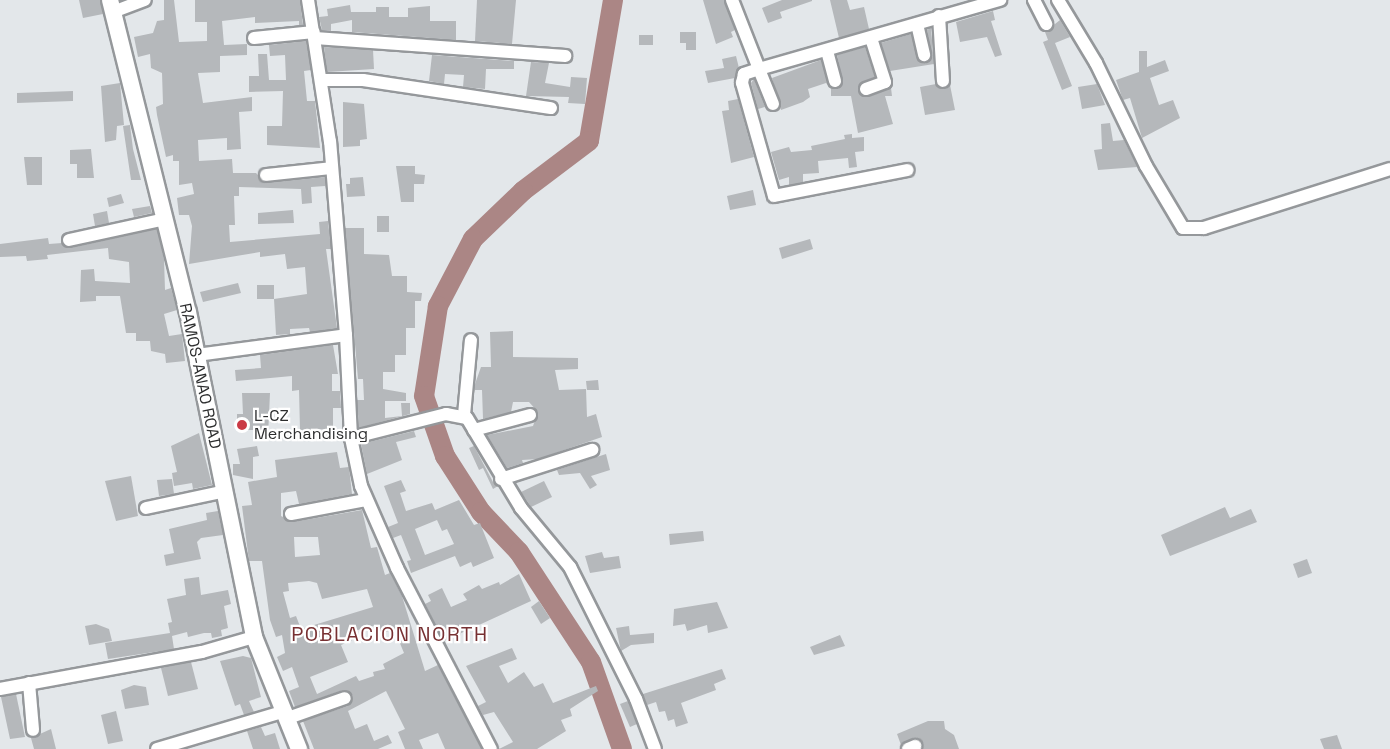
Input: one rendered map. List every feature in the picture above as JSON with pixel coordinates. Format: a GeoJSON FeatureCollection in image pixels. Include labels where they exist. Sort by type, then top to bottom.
{"type":"FeatureCollection","features":[{"type":"Feature","properties":{"kind":"main road","name":"RAMOS-ANAO ROAD"},"geometry":{"type":"LineString","coordinates":[[111,6],[197,355],[254,637],[299,749]]}},
{"type":"Feature","properties":{"kind":"street"},"geometry":{"type":"LineString","coordinates":[[111,6],[145,0]]}},
{"type":"Feature","properties":{"kind":"street"},"geometry":{"type":"LineString","coordinates":[[308,0],[332,168],[346,335],[351,438],[366,500],[397,568],[491,749]]}},
{"type":"Feature","properties":{"kind":"street"},"geometry":{"type":"LineString","coordinates":[[732,0],[773,104]]}},
{"type":"Feature","properties":{"kind":"street"},"geometry":{"type":"LineString","coordinates":[[908,170],[774,196],[742,82],[744,74],[996,0]]}},
{"type":"Feature","properties":{"kind":"street"},"geometry":{"type":"LineString","coordinates":[[1034,0],[1046,24]]}},
{"type":"Feature","properties":{"kind":"street"},"geometry":{"type":"LineString","coordinates":[[1058,0],[1096,63],[1146,166],[1183,228],[1204,228],[1390,169]]}},
{"type":"Feature","properties":{"kind":"street"},"geometry":{"type":"LineString","coordinates":[[939,16],[943,81]]}},
{"type":"Feature","properties":{"kind":"street"},"geometry":{"type":"LineString","coordinates":[[917,24],[924,55]]}},
{"type":"Feature","properties":{"kind":"street"},"geometry":{"type":"LineString","coordinates":[[254,38],[314,35],[565,56]]}},
{"type":"Feature","properties":{"kind":"street"},"geometry":{"type":"LineString","coordinates":[[866,89],[885,82],[871,38]]}},
{"type":"Feature","properties":{"kind":"street"},"geometry":{"type":"LineString","coordinates":[[827,51],[836,81]]}},
{"type":"Feature","properties":{"kind":"street"},"geometry":{"type":"LineString","coordinates":[[321,80],[363,80],[552,108]]}},
{"type":"Feature","properties":{"kind":"street"},"geometry":{"type":"LineString","coordinates":[[266,175],[332,168]]}},
{"type":"Feature","properties":{"kind":"street"},"geometry":{"type":"LineString","coordinates":[[69,240],[165,219]]}},
{"type":"Feature","properties":{"kind":"street"},"geometry":{"type":"LineString","coordinates":[[197,355],[346,335]]}},
{"type":"Feature","properties":{"kind":"street"},"geometry":{"type":"LineString","coordinates":[[471,340],[464,415],[501,479],[570,567],[636,699],[655,749]]}},
{"type":"Feature","properties":{"kind":"street"},"geometry":{"type":"LineString","coordinates":[[351,438],[426,421],[446,414],[464,415]]}},
{"type":"Feature","properties":{"kind":"street"},"geometry":{"type":"LineString","coordinates":[[474,430],[530,415]]}},
{"type":"Feature","properties":{"kind":"street"},"geometry":{"type":"LineString","coordinates":[[501,479],[592,450]]}},
{"type":"Feature","properties":{"kind":"street"},"geometry":{"type":"LineString","coordinates":[[146,508],[225,491]]}},
{"type":"Feature","properties":{"kind":"street"},"geometry":{"type":"LineString","coordinates":[[291,514],[366,500]]}},
{"type":"Feature","properties":{"kind":"street"},"geometry":{"type":"LineString","coordinates":[[0,690],[202,652],[254,637]]}},
{"type":"Feature","properties":{"kind":"street"},"geometry":{"type":"LineString","coordinates":[[29,683],[33,730]]}},
{"type":"Feature","properties":{"kind":"street"},"geometry":{"type":"LineString","coordinates":[[157,749],[345,698]]}},
{"type":"Feature","properties":{"kind":"building"},"geometry":{"type":"Polygon","coordinates":[[[79,0],[100,0],[103,14],[83,18],[79,0]]]}},
{"type":"Feature","properties":{"kind":"building"},"geometry":{"type":"Polygon","coordinates":[[[164,0],[174,0],[179,42],[207,41],[207,22],[195,22],[195,0],[300,0],[303,25],[299,25],[299,21],[255,23],[255,17],[222,21],[224,45],[247,44],[247,55],[220,56],[220,72],[198,73],[203,103],[252,97],[252,111],[239,112],[241,149],[227,150],[227,138],[198,140],[199,161],[232,159],[233,173],[256,173],[266,183],[325,177],[325,186],[311,187],[312,203],[302,204],[301,189],[239,187],[239,196],[234,196],[235,225],[229,225],[230,242],[320,234],[319,222],[328,221],[331,249],[326,249],[337,328],[310,332],[309,328],[290,329],[290,334],[276,335],[274,299],[307,294],[305,267],[287,269],[285,254],[260,257],[260,252],[189,264],[192,226],[189,215],[179,215],[177,198],[194,194],[192,183],[179,185],[179,161],[173,161],[173,155],[166,157],[156,107],[163,104],[162,73],[151,68],[150,54],[138,57],[134,37],[153,33],[157,21],[164,20],[164,0]]]}},
{"type":"Feature","properties":{"kind":"building"},"geometry":{"type":"Polygon","coordinates":[[[477,0],[516,0],[512,44],[475,41],[477,0]]]}},
{"type":"Feature","properties":{"kind":"building"},"geometry":{"type":"Polygon","coordinates":[[[703,0],[724,0],[735,30],[731,32],[733,37],[716,44],[703,0]]]}},
{"type":"Feature","properties":{"kind":"building"},"geometry":{"type":"Polygon","coordinates":[[[782,0],[812,1],[780,12],[782,18],[768,23],[762,8],[782,0]]]}},
{"type":"Feature","properties":{"kind":"building"},"geometry":{"type":"Polygon","coordinates":[[[830,0],[847,0],[850,10],[864,7],[869,29],[839,38],[830,0]]]}},
{"type":"Feature","properties":{"kind":"building"},"geometry":{"type":"Polygon","coordinates":[[[350,5],[351,12],[376,12],[376,7],[389,7],[389,17],[408,17],[408,8],[430,6],[430,21],[456,21],[456,40],[352,32],[352,20],[331,24],[331,31],[322,30],[319,17],[328,16],[327,9],[350,5]]]}},
{"type":"Feature","properties":{"kind":"building"},"geometry":{"type":"Polygon","coordinates":[[[993,11],[995,20],[991,21],[1002,55],[995,57],[987,37],[960,42],[956,22],[993,11]]]}},
{"type":"Feature","properties":{"kind":"building"},"geometry":{"type":"Polygon","coordinates":[[[1060,20],[1070,37],[1055,43],[1072,86],[1062,90],[1043,42],[1048,40],[1045,32],[1060,20]]]}},
{"type":"Feature","properties":{"kind":"building"},"geometry":{"type":"Polygon","coordinates":[[[931,28],[934,64],[890,71],[881,43],[911,34],[918,60],[926,63],[932,57],[927,30],[931,28]]]}},
{"type":"Feature","properties":{"kind":"building"},"geometry":{"type":"Polygon","coordinates":[[[680,32],[696,32],[696,50],[686,50],[686,43],[680,43],[680,32]]]}},
{"type":"Feature","properties":{"kind":"building"},"geometry":{"type":"Polygon","coordinates":[[[639,35],[653,35],[653,45],[639,45],[639,35]]]}},
{"type":"Feature","properties":{"kind":"building"},"geometry":{"type":"Polygon","coordinates":[[[306,41],[311,70],[304,71],[307,101],[315,101],[320,148],[267,145],[267,126],[282,126],[283,91],[249,92],[249,76],[259,76],[258,54],[267,54],[269,80],[286,80],[285,55],[270,56],[269,45],[306,41]]]}},
{"type":"Feature","properties":{"kind":"building"},"geometry":{"type":"Polygon","coordinates":[[[324,47],[373,50],[374,69],[327,72],[324,47]]]}},
{"type":"Feature","properties":{"kind":"building"},"geometry":{"type":"Polygon","coordinates":[[[865,47],[875,77],[860,83],[859,92],[868,97],[891,88],[892,96],[885,96],[893,124],[858,133],[851,96],[831,96],[831,88],[838,89],[843,83],[837,55],[865,47]]]}},
{"type":"Feature","properties":{"kind":"building"},"geometry":{"type":"Polygon","coordinates":[[[1139,51],[1147,51],[1147,67],[1165,60],[1169,71],[1150,78],[1159,105],[1173,100],[1180,118],[1142,138],[1130,98],[1123,100],[1116,80],[1139,72],[1139,51]]]}},
{"type":"Feature","properties":{"kind":"building"},"geometry":{"type":"Polygon","coordinates":[[[432,55],[514,61],[514,69],[486,69],[485,89],[463,87],[464,75],[445,74],[444,84],[429,81],[432,55]]]}},
{"type":"Feature","properties":{"kind":"building"},"geometry":{"type":"Polygon","coordinates":[[[736,56],[739,68],[735,78],[708,83],[705,71],[724,68],[722,59],[736,56]]]}},
{"type":"Feature","properties":{"kind":"building"},"geometry":{"type":"Polygon","coordinates":[[[821,60],[830,87],[826,83],[808,89],[810,97],[781,110],[772,78],[821,60]]]}},
{"type":"Feature","properties":{"kind":"building"},"geometry":{"type":"Polygon","coordinates":[[[531,62],[549,63],[545,83],[570,87],[571,77],[587,78],[585,104],[568,103],[569,97],[526,96],[531,62]]]}},
{"type":"Feature","properties":{"kind":"building"},"geometry":{"type":"Polygon","coordinates":[[[754,79],[765,107],[758,109],[751,83],[754,79]]]}},
{"type":"Feature","properties":{"kind":"building"},"geometry":{"type":"Polygon","coordinates":[[[120,83],[124,125],[117,126],[116,140],[105,142],[101,86],[120,83]]]}},
{"type":"Feature","properties":{"kind":"building"},"geometry":{"type":"Polygon","coordinates":[[[936,84],[943,89],[950,85],[955,110],[925,115],[920,87],[936,84]]]}},
{"type":"Feature","properties":{"kind":"building"},"geometry":{"type":"Polygon","coordinates":[[[1097,84],[1105,105],[1082,109],[1078,87],[1097,84]]]}},
{"type":"Feature","properties":{"kind":"building"},"geometry":{"type":"Polygon","coordinates":[[[73,91],[73,101],[17,103],[17,93],[73,91]]]}},
{"type":"Feature","properties":{"kind":"building"},"geometry":{"type":"Polygon","coordinates":[[[738,99],[754,157],[731,163],[722,111],[729,110],[728,101],[738,99]]]}},
{"type":"Feature","properties":{"kind":"building"},"geometry":{"type":"Polygon","coordinates":[[[343,102],[364,104],[367,139],[360,140],[360,146],[343,147],[343,102]]]}},
{"type":"Feature","properties":{"kind":"building"},"geometry":{"type":"Polygon","coordinates":[[[1110,123],[1113,141],[1124,140],[1137,167],[1098,170],[1094,150],[1102,149],[1101,124],[1110,123]]]}},
{"type":"Feature","properties":{"kind":"building"},"geometry":{"type":"Polygon","coordinates":[[[130,125],[141,180],[131,180],[123,126],[130,125]]]}},
{"type":"Feature","properties":{"kind":"building"},"geometry":{"type":"Polygon","coordinates":[[[852,134],[852,138],[864,137],[864,151],[855,152],[857,167],[849,168],[848,158],[818,161],[819,173],[803,174],[803,182],[789,185],[789,177],[779,180],[771,152],[789,147],[791,152],[812,150],[811,146],[845,139],[844,135],[852,134]]]}},
{"type":"Feature","properties":{"kind":"building"},"geometry":{"type":"Polygon","coordinates":[[[91,149],[94,178],[77,178],[77,164],[70,164],[70,150],[91,149]]]}},
{"type":"Feature","properties":{"kind":"building"},"geometry":{"type":"Polygon","coordinates":[[[24,157],[42,157],[42,185],[27,185],[24,157]]]}},
{"type":"Feature","properties":{"kind":"building"},"geometry":{"type":"Polygon","coordinates":[[[396,166],[415,166],[415,174],[425,175],[424,184],[414,184],[414,202],[401,202],[396,166]]]}},
{"type":"Feature","properties":{"kind":"building"},"geometry":{"type":"Polygon","coordinates":[[[363,177],[365,196],[347,197],[346,184],[350,184],[350,178],[363,177]]]}},
{"type":"Feature","properties":{"kind":"building"},"geometry":{"type":"Polygon","coordinates":[[[753,190],[756,205],[730,210],[727,196],[753,190]]]}},
{"type":"Feature","properties":{"kind":"building"},"geometry":{"type":"Polygon","coordinates":[[[121,194],[124,203],[109,207],[107,198],[121,194]]]}},
{"type":"Feature","properties":{"kind":"building"},"geometry":{"type":"Polygon","coordinates":[[[150,206],[152,213],[134,217],[132,209],[150,206]]]}},
{"type":"Feature","properties":{"kind":"building"},"geometry":{"type":"Polygon","coordinates":[[[293,210],[294,223],[258,224],[258,213],[293,210]]]}},
{"type":"Feature","properties":{"kind":"building"},"geometry":{"type":"Polygon","coordinates":[[[107,211],[109,223],[95,226],[93,214],[107,211]]]}},
{"type":"Feature","properties":{"kind":"building"},"geometry":{"type":"Polygon","coordinates":[[[377,216],[389,216],[389,232],[377,232],[377,216]]]}},
{"type":"Feature","properties":{"kind":"building"},"geometry":{"type":"Polygon","coordinates":[[[345,228],[364,228],[364,254],[389,255],[392,276],[407,276],[407,292],[422,293],[421,301],[415,301],[415,328],[406,328],[406,355],[395,355],[395,372],[383,372],[383,389],[406,393],[406,401],[385,401],[385,418],[402,416],[401,403],[410,403],[410,414],[359,428],[357,400],[364,400],[363,379],[358,379],[345,228]]]}},
{"type":"Feature","properties":{"kind":"building"},"geometry":{"type":"Polygon","coordinates":[[[157,229],[164,259],[165,290],[171,288],[177,310],[164,314],[169,336],[182,334],[185,361],[166,363],[165,354],[151,351],[150,341],[136,341],[136,333],[126,333],[120,296],[96,296],[96,301],[80,302],[81,270],[94,269],[95,281],[130,283],[129,262],[109,259],[108,248],[47,255],[48,259],[27,261],[26,256],[0,257],[0,244],[48,238],[49,244],[62,243],[70,248],[157,229]]]}},
{"type":"Feature","properties":{"kind":"building"},"geometry":{"type":"Polygon","coordinates":[[[810,239],[813,249],[782,259],[779,248],[810,239]]]}},
{"type":"Feature","properties":{"kind":"building"},"geometry":{"type":"Polygon","coordinates":[[[238,283],[241,293],[203,302],[200,292],[238,283]]]}},
{"type":"Feature","properties":{"kind":"building"},"geometry":{"type":"Polygon","coordinates":[[[257,285],[274,285],[274,299],[257,299],[257,285]]]}},
{"type":"Feature","properties":{"kind":"building"},"geometry":{"type":"Polygon","coordinates":[[[513,331],[513,357],[578,358],[578,369],[555,370],[559,390],[586,389],[587,417],[596,414],[602,437],[538,459],[522,460],[523,463],[507,468],[487,435],[533,426],[538,412],[529,402],[513,402],[511,412],[483,419],[482,390],[475,390],[475,384],[481,367],[491,367],[490,332],[513,331]]]}},
{"type":"Feature","properties":{"kind":"building"},"geometry":{"type":"Polygon","coordinates":[[[333,345],[338,374],[332,374],[332,391],[340,391],[341,408],[333,408],[333,429],[300,430],[299,390],[292,391],[292,376],[236,381],[235,370],[261,368],[260,355],[333,345]]]}},
{"type":"Feature","properties":{"kind":"building"},"geometry":{"type":"Polygon","coordinates":[[[598,380],[599,390],[587,390],[586,381],[598,380]]]}},
{"type":"Feature","properties":{"kind":"building"},"geometry":{"type":"Polygon","coordinates":[[[242,393],[270,393],[268,437],[258,438],[257,430],[237,430],[237,414],[243,414],[242,393]]]}},
{"type":"Feature","properties":{"kind":"building"},"geometry":{"type":"Polygon","coordinates":[[[414,431],[416,437],[396,442],[402,460],[367,474],[361,444],[414,431]]]}},
{"type":"Feature","properties":{"kind":"building"},"geometry":{"type":"Polygon","coordinates":[[[199,433],[212,485],[193,489],[192,483],[174,486],[172,473],[177,472],[171,446],[199,433]]]}},
{"type":"Feature","properties":{"kind":"building"},"geometry":{"type":"Polygon","coordinates":[[[257,446],[259,456],[253,457],[253,479],[233,475],[233,464],[240,464],[237,449],[257,446]]]}},
{"type":"Feature","properties":{"kind":"building"},"geometry":{"type":"Polygon","coordinates":[[[474,446],[493,482],[498,486],[493,489],[483,468],[479,470],[469,448],[474,446]]]}},
{"type":"Feature","properties":{"kind":"building"},"geometry":{"type":"Polygon","coordinates":[[[337,452],[340,468],[349,467],[352,494],[299,504],[296,491],[281,493],[281,516],[293,522],[362,510],[371,548],[377,547],[385,575],[390,573],[402,596],[425,671],[438,665],[482,749],[445,749],[438,733],[419,740],[423,749],[405,749],[398,732],[405,729],[386,691],[348,711],[355,729],[367,724],[374,741],[388,735],[392,743],[378,749],[314,749],[303,721],[348,706],[353,696],[343,690],[295,707],[289,691],[299,687],[292,667],[283,671],[277,657],[285,653],[282,635],[276,637],[270,620],[262,561],[249,561],[242,506],[252,505],[248,482],[277,477],[275,460],[337,452]],[[294,537],[295,557],[320,555],[318,537],[294,537]],[[309,581],[288,583],[289,591],[283,592],[290,618],[296,616],[301,629],[373,607],[367,589],[322,599],[317,583],[309,581]],[[374,626],[354,631],[357,638],[341,645],[348,662],[310,677],[317,694],[356,676],[359,681],[374,676],[373,672],[385,669],[383,664],[404,653],[394,629],[377,635],[374,626]]]}},
{"type":"Feature","properties":{"kind":"building"},"geometry":{"type":"Polygon","coordinates":[[[606,454],[610,470],[591,476],[597,485],[590,489],[580,473],[559,475],[557,470],[606,454]]]}},
{"type":"Feature","properties":{"kind":"building"},"geometry":{"type":"Polygon","coordinates":[[[131,476],[138,516],[116,521],[105,481],[131,476]]]}},
{"type":"Feature","properties":{"kind":"building"},"geometry":{"type":"Polygon","coordinates":[[[172,479],[174,494],[159,496],[157,480],[172,479]]]}},
{"type":"Feature","properties":{"kind":"building"},"geometry":{"type":"Polygon","coordinates":[[[401,480],[406,491],[400,493],[406,511],[432,503],[435,510],[459,500],[474,525],[480,523],[494,558],[473,567],[471,562],[460,567],[455,556],[411,573],[407,561],[411,560],[401,535],[393,538],[388,527],[398,523],[384,486],[401,480]],[[437,520],[415,529],[425,555],[454,544],[447,529],[442,531],[437,520]]]}},
{"type":"Feature","properties":{"kind":"building"},"geometry":{"type":"Polygon","coordinates":[[[544,481],[552,497],[531,507],[521,492],[544,481]]]}},
{"type":"Feature","properties":{"kind":"building"},"geometry":{"type":"Polygon","coordinates":[[[1225,507],[1230,518],[1251,509],[1257,522],[1170,556],[1161,535],[1225,507]]]}},
{"type":"Feature","properties":{"kind":"building"},"geometry":{"type":"Polygon","coordinates":[[[218,511],[223,535],[201,538],[197,542],[201,559],[166,566],[164,555],[174,553],[169,529],[207,520],[206,513],[218,511]]]}},
{"type":"Feature","properties":{"kind":"building"},"geometry":{"type":"Polygon","coordinates":[[[703,531],[704,541],[670,545],[669,534],[703,531]]]}},
{"type":"Feature","properties":{"kind":"building"},"geometry":{"type":"Polygon","coordinates":[[[602,552],[604,558],[619,556],[621,568],[590,573],[585,556],[602,552]]]}},
{"type":"Feature","properties":{"kind":"building"},"geometry":{"type":"Polygon","coordinates":[[[1307,559],[1312,573],[1298,578],[1293,564],[1307,559]]]}},
{"type":"Feature","properties":{"kind":"building"},"geometry":{"type":"Polygon","coordinates":[[[519,574],[531,601],[444,641],[425,604],[431,601],[428,595],[442,588],[451,607],[467,600],[463,594],[479,585],[482,589],[499,582],[500,585],[519,574]]]}},
{"type":"Feature","properties":{"kind":"building"},"geometry":{"type":"Polygon","coordinates":[[[199,577],[201,595],[228,590],[231,604],[224,606],[228,628],[221,630],[222,636],[212,638],[211,633],[204,633],[188,637],[187,632],[172,636],[174,649],[108,659],[105,643],[170,633],[168,623],[172,622],[167,599],[186,595],[184,579],[199,577]]]}},
{"type":"Feature","properties":{"kind":"building"},"geometry":{"type":"Polygon","coordinates":[[[539,601],[550,618],[541,624],[531,607],[539,601]]]}},
{"type":"Feature","properties":{"kind":"building"},"geometry":{"type":"Polygon","coordinates":[[[717,602],[728,628],[708,633],[707,625],[687,631],[685,624],[673,626],[674,609],[717,602]]]}},
{"type":"Feature","properties":{"kind":"building"},"geometry":{"type":"Polygon","coordinates":[[[96,624],[109,629],[112,641],[89,645],[85,626],[96,624]]]}},
{"type":"Feature","properties":{"kind":"building"},"geometry":{"type":"Polygon","coordinates":[[[629,626],[630,635],[654,633],[654,643],[631,645],[621,651],[616,628],[629,626]]]}},
{"type":"Feature","properties":{"kind":"building"},"geometry":{"type":"Polygon","coordinates":[[[840,635],[845,646],[814,655],[810,647],[840,635]]]}},
{"type":"Feature","properties":{"kind":"building"},"geometry":{"type":"Polygon","coordinates":[[[512,648],[517,659],[499,666],[508,683],[524,672],[534,687],[543,683],[553,703],[596,686],[598,691],[570,709],[572,716],[561,720],[566,731],[537,749],[499,749],[513,742],[494,712],[483,715],[478,706],[486,702],[466,666],[512,648]]]}},
{"type":"Feature","properties":{"kind":"building"},"geometry":{"type":"Polygon","coordinates":[[[243,656],[251,658],[261,697],[249,701],[254,712],[244,715],[240,704],[235,706],[220,661],[243,656]]]}},
{"type":"Feature","properties":{"kind":"building"},"geometry":{"type":"Polygon","coordinates":[[[191,662],[198,689],[168,696],[161,668],[191,662]]]}},
{"type":"Feature","properties":{"kind":"building"},"geometry":{"type":"Polygon","coordinates":[[[722,669],[726,679],[714,684],[716,690],[681,703],[688,723],[676,727],[674,719],[668,721],[665,711],[659,712],[656,702],[647,705],[643,694],[722,669]]]}},
{"type":"Feature","properties":{"kind":"building"},"geometry":{"type":"Polygon","coordinates":[[[134,685],[146,687],[149,705],[125,709],[121,690],[134,685]]]}},
{"type":"Feature","properties":{"kind":"building"},"geometry":{"type":"Polygon","coordinates":[[[16,694],[25,737],[10,739],[1,697],[16,694]]]}},
{"type":"Feature","properties":{"kind":"building"},"geometry":{"type":"Polygon","coordinates":[[[628,701],[637,724],[630,727],[620,704],[628,701]]]}},
{"type":"Feature","properties":{"kind":"building"},"geometry":{"type":"Polygon","coordinates":[[[116,711],[123,741],[108,744],[101,715],[116,711]]]}},
{"type":"Feature","properties":{"kind":"building"},"geometry":{"type":"Polygon","coordinates":[[[928,721],[944,721],[945,729],[954,735],[959,749],[923,749],[922,742],[915,738],[901,745],[897,734],[928,721]]]}},
{"type":"Feature","properties":{"kind":"building"},"geometry":{"type":"Polygon","coordinates":[[[261,727],[265,736],[275,733],[280,749],[253,749],[247,731],[261,727]]]}},
{"type":"Feature","properties":{"kind":"building"},"geometry":{"type":"Polygon","coordinates":[[[51,729],[56,749],[34,749],[31,738],[51,729]]]}},
{"type":"Feature","properties":{"kind":"building"},"geometry":{"type":"Polygon","coordinates":[[[1337,735],[1342,749],[1324,749],[1320,739],[1337,735]]]}},
{"type":"Feature","properties":{"kind":"waterway"},"geometry":{"type":"LineString","coordinates":[[613,0],[589,141],[523,191],[473,239],[438,306],[424,396],[445,456],[481,512],[519,552],[591,662],[622,749]]}},
{"type":"Feature","properties":{"kind":"place","name":"L-CZ Merchandising"},"geometry":{"type":"Point","coordinates":[242,425]}},
{"type":"Feature","properties":{"kind":"district","name":"POBLACION NORTH"},"geometry":{"type":"Point","coordinates":[390,634]}}]}
